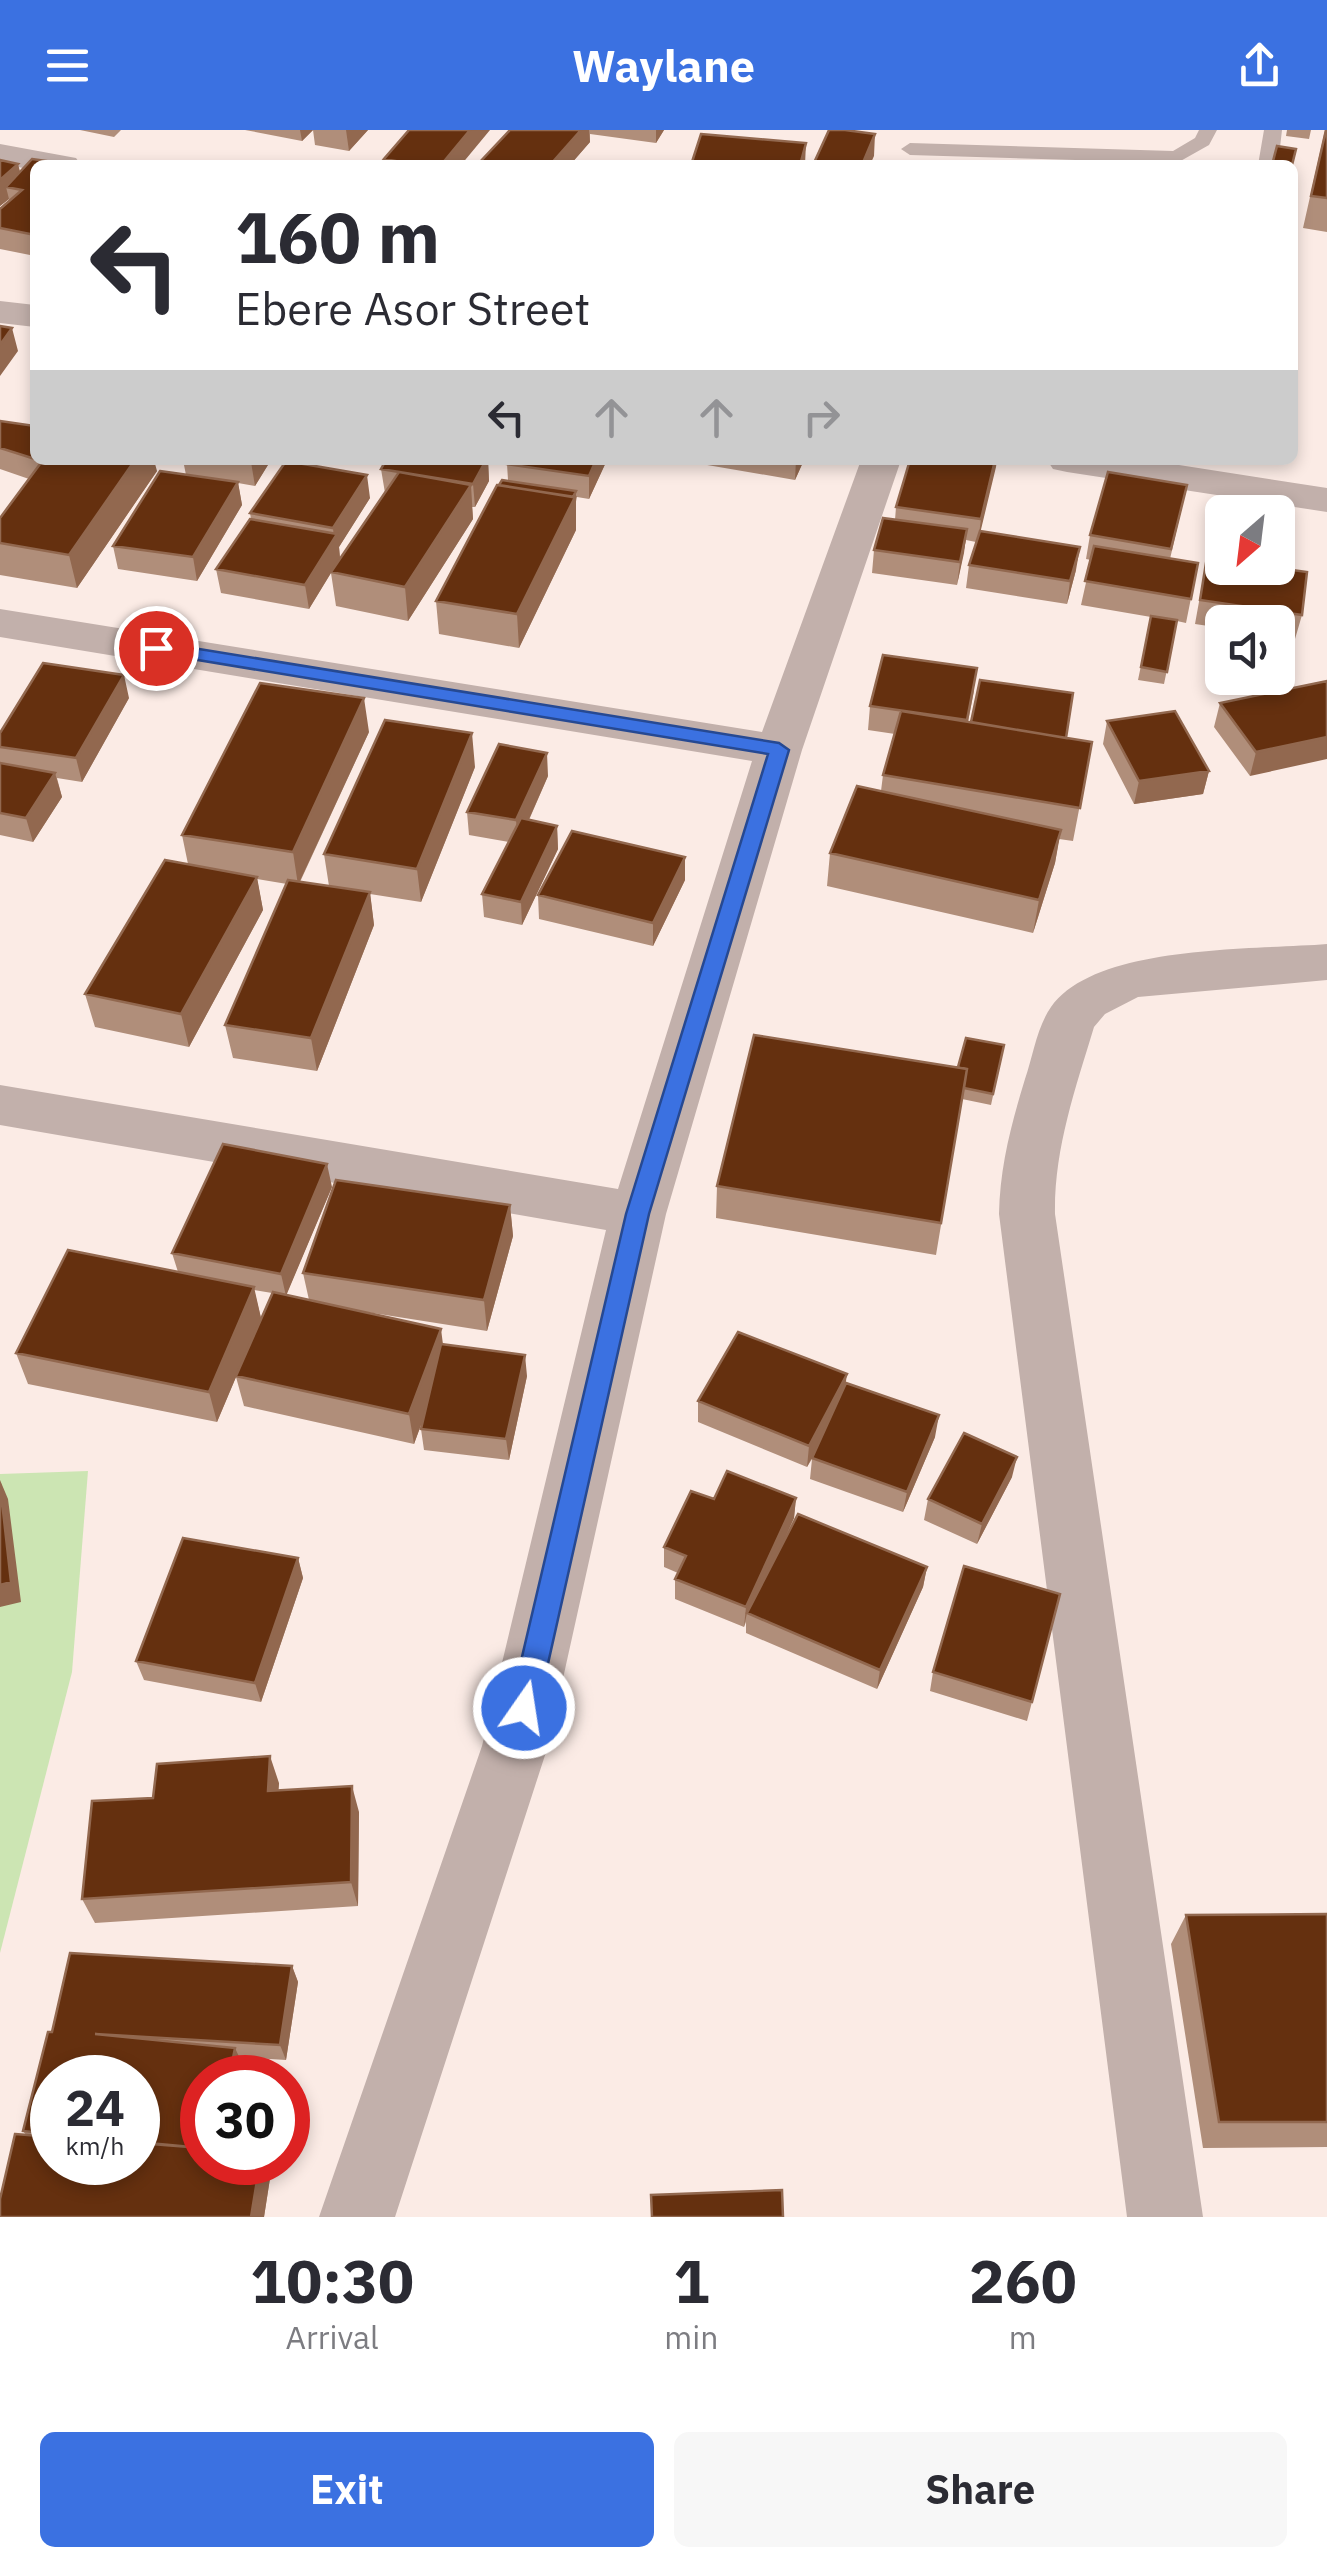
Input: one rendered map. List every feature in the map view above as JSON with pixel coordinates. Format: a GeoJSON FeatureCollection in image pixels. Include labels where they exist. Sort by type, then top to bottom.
{"type":"FeatureCollection","features":[{"type":"Feature","properties":{"kind":"street"},"geometry":{"type":"LineString","coordinates":[[0,154],[35,160]]}},
{"type":"Feature","properties":{"kind":"street"},"geometry":{"type":"LineString","coordinates":[[0,312],[30,315]]}},
{"type":"Feature","properties":{"kind":"street"},"geometry":{"type":"LineString","coordinates":[[357,2217],[515,1746],[638,1214],[779,750],[879,465]]}},
{"type":"Feature","properties":{"kind":"street"},"geometry":{"type":"LineString","coordinates":[[1100,465],[1327,500]]}},
{"type":"Feature","properties":{"kind":"street"},"geometry":{"type":"LineString","coordinates":[[0,623],[779,750]]}},
{"type":"Feature","properties":{"kind":"street"},"geometry":{"type":"LineString","coordinates":[[1165,2217],[1027,1214],[1027,1176],[1034,1134],[1070,1020],[1087,1000],[1129,979],[1327,962]]}},
{"type":"Feature","properties":{"kind":"street"},"geometry":{"type":"LineString","coordinates":[[2,1104],[638,1214]]}},
{"type":"Feature","properties":{"kind":"lane"},"geometry":{"type":"LineString","coordinates":[[910,149],[1176,157],[1202,140],[1208,130]]}},
{"type":"Feature","properties":{"kind":"lane"},"geometry":{"type":"LineString","coordinates":[[1269,160],[1272,130]]}},
{"type":"Feature","properties":{"kind":"green space"},"geometry":{"type":"Polygon","coordinates":[[[88,1471],[72,1672],[0,1953],[0,1474],[88,1471]]]}},
{"type":"Feature","properties":{"kind":"building"},"geometry":{"type":"Polygon","coordinates":[[[409,130],[470,130],[445,160],[384,159],[409,130]]]}},
{"type":"Feature","properties":{"kind":"building"},"geometry":{"type":"Polygon","coordinates":[[[510,130],[581,130],[554,160],[482,160],[510,130]]]}},
{"type":"Feature","properties":{"kind":"building"},"geometry":{"type":"Polygon","coordinates":[[[829,130],[875,134],[864,160],[815,160],[829,130]]]}},
{"type":"Feature","properties":{"kind":"building"},"geometry":{"type":"Polygon","coordinates":[[[1327,130],[1327,198],[1311,196],[1327,130]]]}},
{"type":"Feature","properties":{"kind":"building"},"geometry":{"type":"Polygon","coordinates":[[[701,134],[806,143],[801,160],[693,160],[701,134]]]}},
{"type":"Feature","properties":{"kind":"building"},"geometry":{"type":"Polygon","coordinates":[[[1277,146],[1296,149],[1293,160],[1273,160],[1277,146]]]}},
{"type":"Feature","properties":{"kind":"building"},"geometry":{"type":"Polygon","coordinates":[[[0,160],[18,164],[0,180],[0,160]]]}},
{"type":"Feature","properties":{"kind":"building"},"geometry":{"type":"Polygon","coordinates":[[[30,161],[30,234],[0,228],[0,209],[22,190],[6,187],[30,161]]]}},
{"type":"Feature","properties":{"kind":"building"},"geometry":{"type":"Polygon","coordinates":[[[0,326],[12,328],[0,345],[0,326]]]}},
{"type":"Feature","properties":{"kind":"building"},"geometry":{"type":"Polygon","coordinates":[[[0,421],[30,425],[30,457],[0,448],[0,421]]]}},
{"type":"Feature","properties":{"kind":"building"},"geometry":{"type":"Polygon","coordinates":[[[39,465],[132,465],[69,555],[0,543],[0,518],[39,465]]]}},
{"type":"Feature","properties":{"kind":"building"},"geometry":{"type":"Polygon","coordinates":[[[283,465],[309,465],[367,475],[333,528],[250,513],[283,465]]]}},
{"type":"Feature","properties":{"kind":"building"},"geometry":{"type":"Polygon","coordinates":[[[383,465],[483,465],[473,484],[381,469],[383,465]]]}},
{"type":"Feature","properties":{"kind":"building"},"geometry":{"type":"Polygon","coordinates":[[[514,465],[594,465],[589,476],[514,465]]]}},
{"type":"Feature","properties":{"kind":"building"},"geometry":{"type":"Polygon","coordinates":[[[909,465],[994,465],[981,519],[896,507],[909,465]]]}},
{"type":"Feature","properties":{"kind":"building"},"geometry":{"type":"Polygon","coordinates":[[[160,471],[238,482],[193,557],[113,546],[160,471]]]}},
{"type":"Feature","properties":{"kind":"building"},"geometry":{"type":"Polygon","coordinates":[[[399,472],[471,485],[405,587],[331,572],[399,472]]]}},
{"type":"Feature","properties":{"kind":"building"},"geometry":{"type":"Polygon","coordinates":[[[1108,472],[1187,485],[1171,549],[1090,535],[1108,472]]]}},
{"type":"Feature","properties":{"kind":"building"},"geometry":{"type":"Polygon","coordinates":[[[502,480],[576,491],[573,497],[499,485],[502,480]]]}},
{"type":"Feature","properties":{"kind":"building"},"geometry":{"type":"Polygon","coordinates":[[[497,485],[575,497],[517,614],[436,601],[497,485]]]}},
{"type":"Feature","properties":{"kind":"building"},"geometry":{"type":"Polygon","coordinates":[[[883,518],[967,529],[960,562],[874,550],[883,518]]]}},
{"type":"Feature","properties":{"kind":"building"},"geometry":{"type":"Polygon","coordinates":[[[250,519],[337,534],[305,585],[216,569],[250,519]]]}},
{"type":"Feature","properties":{"kind":"building"},"geometry":{"type":"Polygon","coordinates":[[[980,531],[1080,547],[1070,581],[969,565],[980,531]]]}},
{"type":"Feature","properties":{"kind":"building"},"geometry":{"type":"Polygon","coordinates":[[[1094,546],[1198,563],[1191,599],[1085,581],[1094,546]]]}},
{"type":"Feature","properties":{"kind":"building"},"geometry":{"type":"Polygon","coordinates":[[[1205,569],[1205,585],[1295,585],[1295,570],[1307,572],[1302,615],[1295,614],[1295,605],[1234,605],[1200,600],[1205,569]]]}},
{"type":"Feature","properties":{"kind":"building"},"geometry":{"type":"Polygon","coordinates":[[[1151,616],[1177,620],[1167,672],[1141,667],[1151,616]]]}},
{"type":"Feature","properties":{"kind":"building"},"geometry":{"type":"Polygon","coordinates":[[[883,655],[977,668],[967,720],[870,706],[883,655]]]}},
{"type":"Feature","properties":{"kind":"building"},"geometry":{"type":"Polygon","coordinates":[[[43,663],[124,675],[76,758],[0,747],[0,733],[43,663]]]}},
{"type":"Feature","properties":{"kind":"building"},"geometry":{"type":"Polygon","coordinates":[[[980,680],[1073,693],[1066,738],[971,722],[980,680]]]}},
{"type":"Feature","properties":{"kind":"building"},"geometry":{"type":"Polygon","coordinates":[[[1327,681],[1327,737],[1256,752],[1220,703],[1259,695],[1295,695],[1295,688],[1327,681]]]}},
{"type":"Feature","properties":{"kind":"building"},"geometry":{"type":"Polygon","coordinates":[[[260,683],[364,698],[293,852],[182,835],[260,683]]]}},
{"type":"Feature","properties":{"kind":"building"},"geometry":{"type":"Polygon","coordinates":[[[901,711],[1092,742],[1080,808],[883,775],[901,711]]]}},
{"type":"Feature","properties":{"kind":"building"},"geometry":{"type":"Polygon","coordinates":[[[1175,711],[1209,771],[1139,781],[1107,721],[1175,711]]]}},
{"type":"Feature","properties":{"kind":"building"},"geometry":{"type":"Polygon","coordinates":[[[385,720],[472,733],[417,869],[324,854],[385,720]]]}},
{"type":"Feature","properties":{"kind":"building"},"geometry":{"type":"Polygon","coordinates":[[[499,744],[547,753],[516,820],[467,812],[499,744]]]}},
{"type":"Feature","properties":{"kind":"building"},"geometry":{"type":"Polygon","coordinates":[[[0,763],[55,773],[26,818],[0,813],[0,763]]]}},
{"type":"Feature","properties":{"kind":"building"},"geometry":{"type":"Polygon","coordinates":[[[857,786],[1061,830],[1039,900],[830,853],[857,786]]]}},
{"type":"Feature","properties":{"kind":"building"},"geometry":{"type":"Polygon","coordinates":[[[521,818],[557,826],[521,902],[482,894],[521,818]]]}},
{"type":"Feature","properties":{"kind":"building"},"geometry":{"type":"Polygon","coordinates":[[[572,831],[685,857],[653,923],[538,895],[572,831]]]}},
{"type":"Feature","properties":{"kind":"building"},"geometry":{"type":"Polygon","coordinates":[[[165,860],[257,877],[181,1014],[85,994],[165,860]]]}},
{"type":"Feature","properties":{"kind":"building"},"geometry":{"type":"Polygon","coordinates":[[[288,880],[370,892],[311,1038],[225,1025],[288,880]]]}},
{"type":"Feature","properties":{"kind":"building"},"geometry":{"type":"Polygon","coordinates":[[[754,1035],[967,1069],[941,1223],[717,1186],[754,1035]]]}},
{"type":"Feature","properties":{"kind":"building"},"geometry":{"type":"Polygon","coordinates":[[[966,1038],[1004,1045],[993,1094],[964,1088],[967,1069],[958,1067],[966,1038]]]}},
{"type":"Feature","properties":{"kind":"building"},"geometry":{"type":"Polygon","coordinates":[[[223,1144],[327,1164],[281,1274],[172,1253],[223,1144]]]}},
{"type":"Feature","properties":{"kind":"building"},"geometry":{"type":"Polygon","coordinates":[[[336,1180],[510,1205],[484,1300],[303,1273],[336,1180]]]}},
{"type":"Feature","properties":{"kind":"building"},"geometry":{"type":"Polygon","coordinates":[[[68,1250],[254,1287],[209,1392],[16,1353],[68,1250]]]}},
{"type":"Feature","properties":{"kind":"building"},"geometry":{"type":"Polygon","coordinates":[[[273,1292],[441,1329],[409,1414],[236,1376],[273,1292]]]}},
{"type":"Feature","properties":{"kind":"building"},"geometry":{"type":"Polygon","coordinates":[[[738,1332],[847,1374],[809,1446],[698,1401],[738,1332]]]}},
{"type":"Feature","properties":{"kind":"building"},"geometry":{"type":"Polygon","coordinates":[[[441,1344],[525,1355],[506,1439],[421,1429],[441,1344]]]}},
{"type":"Feature","properties":{"kind":"building"},"geometry":{"type":"Polygon","coordinates":[[[846,1383],[939,1415],[907,1492],[812,1458],[846,1383]]]}},
{"type":"Feature","properties":{"kind":"building"},"geometry":{"type":"Polygon","coordinates":[[[964,1433],[1017,1457],[982,1524],[928,1499],[964,1433]]]}},
{"type":"Feature","properties":{"kind":"building"},"geometry":{"type":"Polygon","coordinates":[[[727,1471],[796,1498],[746,1607],[675,1579],[686,1556],[664,1547],[691,1491],[714,1499],[727,1471]]]}},
{"type":"Feature","properties":{"kind":"building"},"geometry":{"type":"Polygon","coordinates":[[[0,1484],[11,1582],[0,1585],[0,1484]]]}},
{"type":"Feature","properties":{"kind":"building"},"geometry":{"type":"Polygon","coordinates":[[[798,1514],[927,1567],[880,1670],[747,1613],[798,1514]]]}},
{"type":"Feature","properties":{"kind":"building"},"geometry":{"type":"Polygon","coordinates":[[[183,1538],[298,1558],[255,1683],[136,1661],[183,1538]]]}},
{"type":"Feature","properties":{"kind":"building"},"geometry":{"type":"Polygon","coordinates":[[[964,1566],[1060,1594],[1032,1702],[933,1672],[964,1566]]]}},
{"type":"Feature","properties":{"kind":"building"},"geometry":{"type":"Polygon","coordinates":[[[270,1756],[268,1791],[352,1786],[351,1882],[82,1899],[92,1801],[153,1798],[157,1764],[270,1756]]]}},
{"type":"Feature","properties":{"kind":"building"},"geometry":{"type":"Polygon","coordinates":[[[1327,1914],[1327,2122],[1219,2122],[1186,1915],[1327,1914]]]}},
{"type":"Feature","properties":{"kind":"building"},"geometry":{"type":"Polygon","coordinates":[[[70,1953],[292,1966],[280,2045],[95,2034],[235,2048],[234,2055],[180,2055],[180,2146],[160,2144],[160,2055],[42,2055],[48,2032],[52,2032],[70,1953]]]}},
{"type":"Feature","properties":{"kind":"building"},"geometry":{"type":"Polygon","coordinates":[[[30,2103],[30,2132],[23,2131],[30,2103]]]}},
{"type":"Feature","properties":{"kind":"building"},"geometry":{"type":"Polygon","coordinates":[[[15,2134],[30,2135],[30,2185],[160,2185],[160,2145],[180,2146],[180,2185],[256,2185],[251,2217],[0,2217],[0,2199],[15,2134]]]}},
{"type":"Feature","properties":{"kind":"building"},"geometry":{"type":"Polygon","coordinates":[[[782,2190],[783,2217],[652,2217],[651,2195],[782,2190]]]}},
{"type":"Feature","properties":{"kind":"route"},"geometry":{"type":"LineString","coordinates":[[156,648],[779,750],[638,1214],[524,1708]]}}]}
